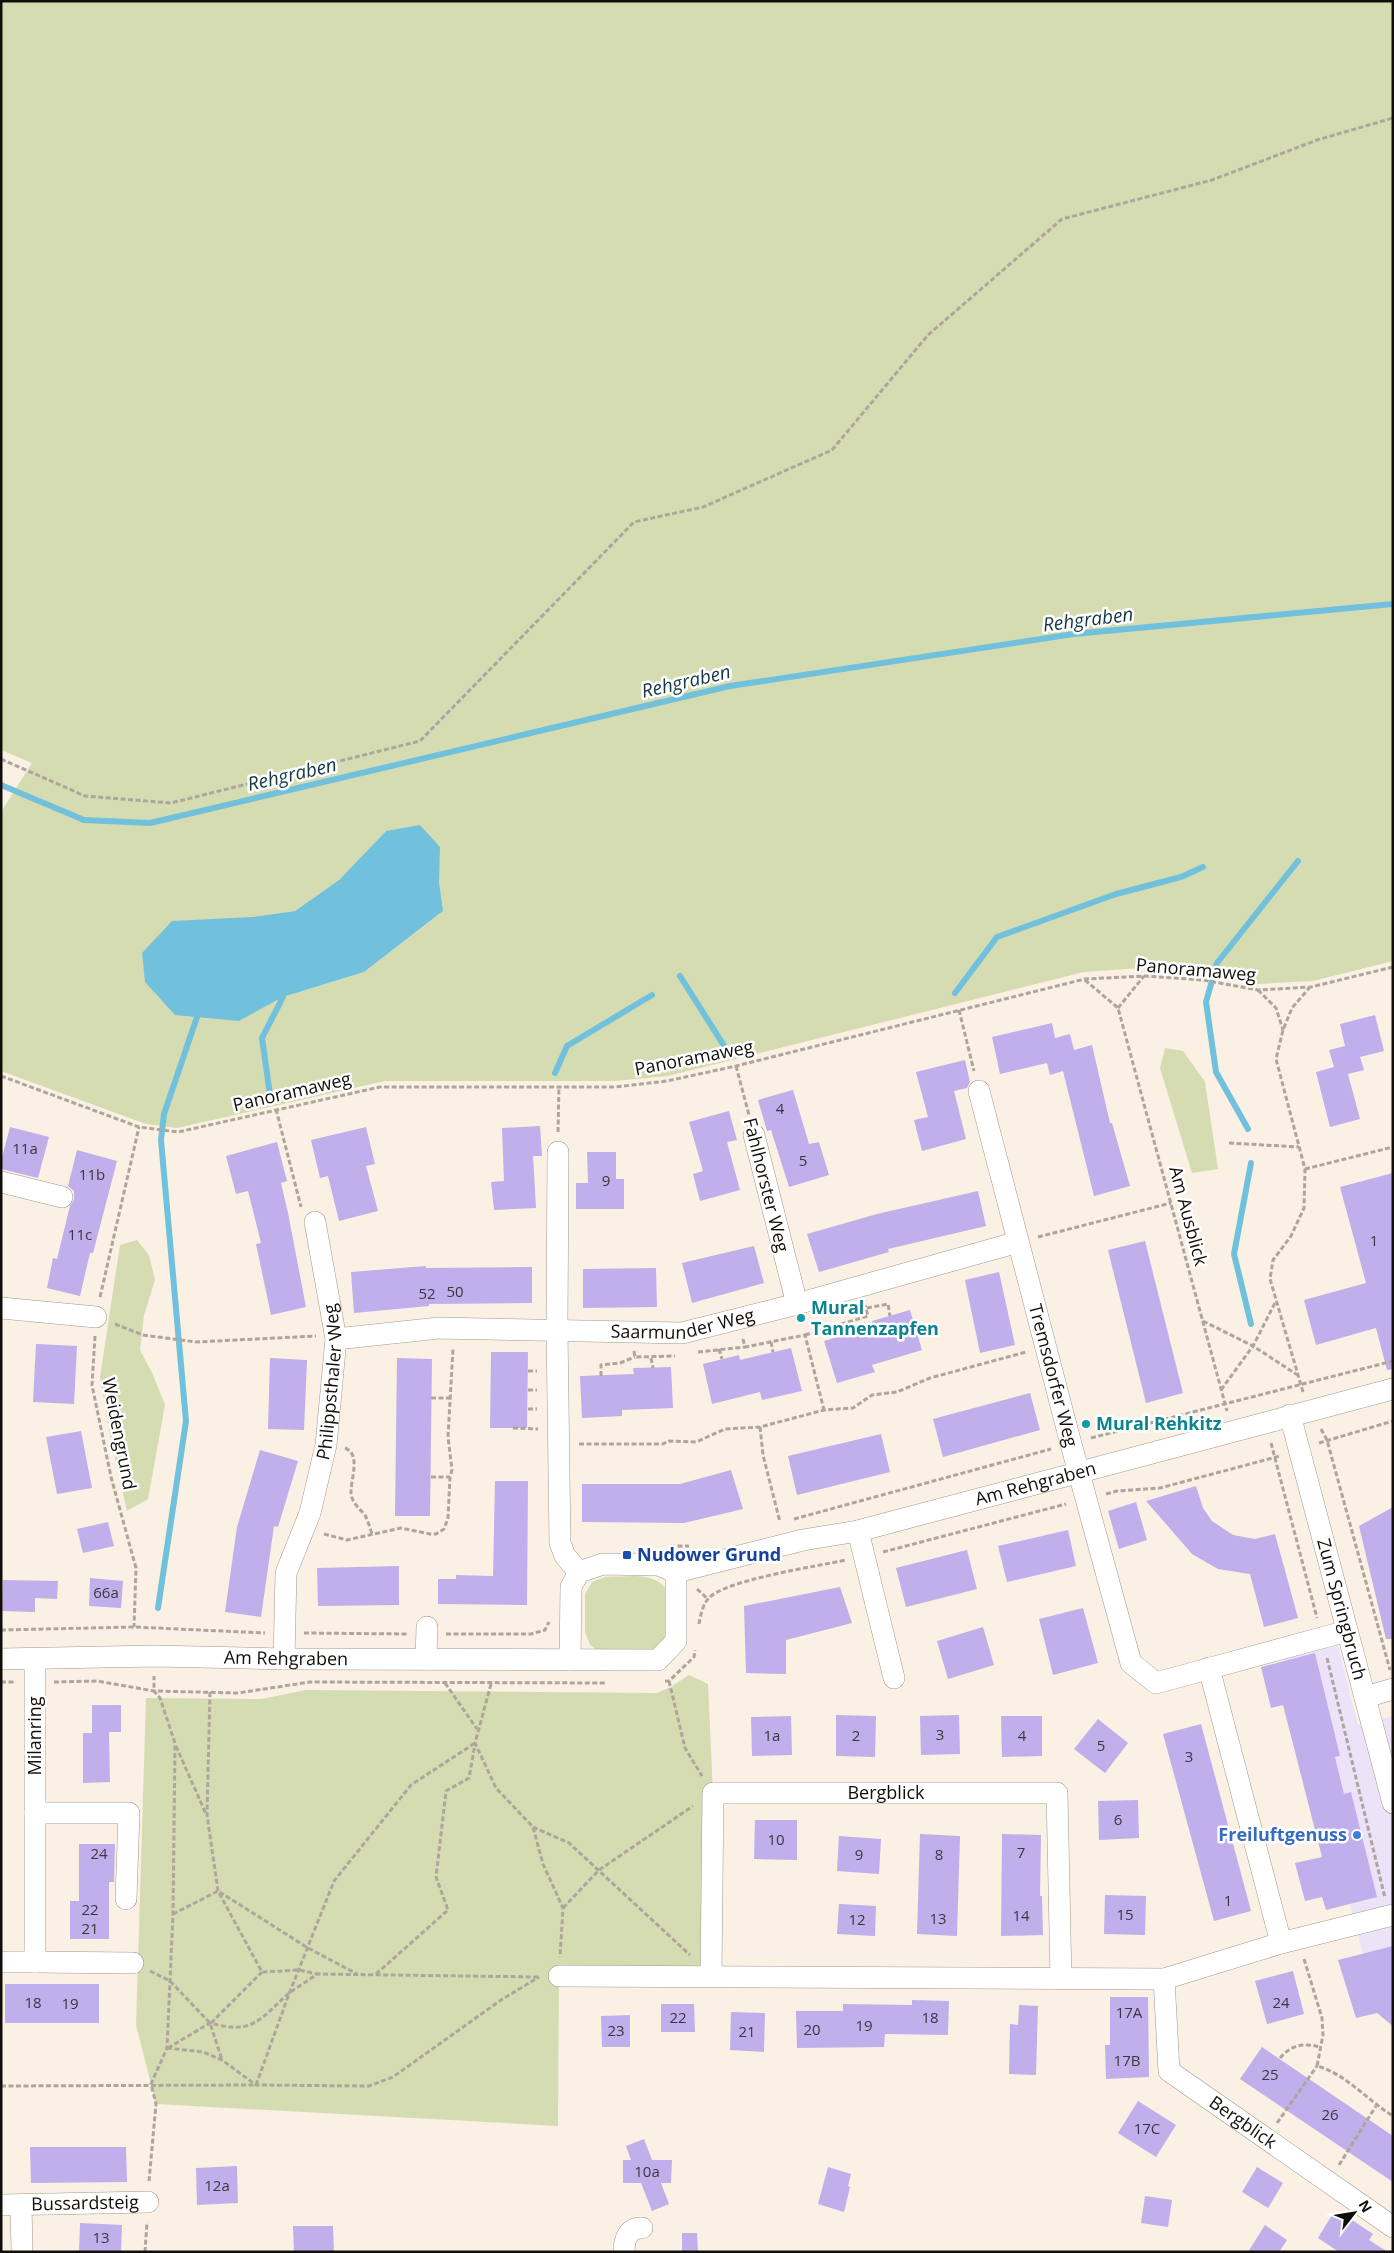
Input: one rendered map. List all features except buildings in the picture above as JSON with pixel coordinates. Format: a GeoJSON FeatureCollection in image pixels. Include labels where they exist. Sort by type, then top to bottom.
{"type":"FeatureCollection","features":[{"type":"Feature","properties":{"kind":"street","name":"Tremsdorfer Weg"},"geometry":{"type":"LineString","coordinates":[[979,1091],[1071,1444],[1131,1663],[1156,1683],[1347,1631]]}},
{"type":"Feature","properties":{"kind":"street","name":"Fahlhorster Weg"},"geometry":{"type":"LineString","coordinates":[[754,1135],[797,1304]]}},
{"type":"Feature","properties":{"kind":"street"},"geometry":{"type":"LineString","coordinates":[[558,1152],[557,1330],[560,1543],[564,1556],[580,1572]]}},
{"type":"Feature","properties":{"kind":"street"},"geometry":{"type":"LineString","coordinates":[[1,1182],[62,1198]]}},
{"type":"Feature","properties":{"kind":"street","name":"Philippsthaler Weg"},"geometry":{"type":"LineString","coordinates":[[284,1659],[286,1573],[310,1513],[326,1445],[336,1339],[315,1222]]}},
{"type":"Feature","properties":{"kind":"street","name":"Saarmunder Weg"},"geometry":{"type":"LineString","coordinates":[[336,1339],[439,1328],[682,1333],[797,1304],[1018,1242]]}},
{"type":"Feature","properties":{"kind":"street"},"geometry":{"type":"LineString","coordinates":[[1,1308],[96,1317]]}},
{"type":"Feature","properties":{"kind":"street","name":"Am Rehgraben"},"geometry":{"type":"LineString","coordinates":[[1,1659],[155,1656],[284,1659],[658,1660],[676,1641],[676,1572],[803,1540],[858,1531],[1079,1474],[1232,1430],[1393,1388]]}},
{"type":"Feature","properties":{"kind":"street","name":"Zum Springbruch"},"geometry":{"type":"LineString","coordinates":[[1299,1413],[1299,1449],[1393,1803]]}},
{"type":"Feature","properties":{"kind":"street"},"geometry":{"type":"LineString","coordinates":[[858,1531],[894,1678]]}},
{"type":"Feature","properties":{"kind":"street"},"geometry":{"type":"LineString","coordinates":[[570,1660],[570,1587],[580,1572],[603,1564],[658,1565],[676,1572]]}},
{"type":"Feature","properties":{"kind":"street"},"geometry":{"type":"LineString","coordinates":[[426,1659],[427,1630]]}},
{"type":"Feature","properties":{"kind":"street","name":"Milanring"},"geometry":{"type":"LineString","coordinates":[[35,1659],[35,1962]]}},
{"type":"Feature","properties":{"kind":"street"},"geometry":{"type":"LineString","coordinates":[[1209,1668],[1290,1941]]}},
{"type":"Feature","properties":{"kind":"street"},"geometry":{"type":"LineString","coordinates":[[1365,1697],[1393,1690]]}},
{"type":"Feature","properties":{"kind":"street"},"geometry":{"type":"LineString","coordinates":[[712,1976],[713,1793]]}},
{"type":"Feature","properties":{"kind":"street","name":"Bergblick"},"geometry":{"type":"LineString","coordinates":[[713,1793],[1058,1793],[1062,1979]]}},
{"type":"Feature","properties":{"kind":"street"},"geometry":{"type":"LineString","coordinates":[[35,1813],[129,1812],[126,1899]]}},
{"type":"Feature","properties":{"kind":"street"},"geometry":{"type":"LineString","coordinates":[[559,1976],[1164,1979],[1290,1941],[1391,1916]]}},
{"type":"Feature","properties":{"kind":"street"},"geometry":{"type":"LineString","coordinates":[[1,1962],[133,1963]]}},
{"type":"Feature","properties":{"kind":"street","name":"Bergblick"},"geometry":{"type":"LineString","coordinates":[[1164,1979],[1169,2071],[1328,2182],[1390,2220]]}},
{"type":"Feature","properties":{"kind":"street","name":"Bussardsteig"},"geometry":{"type":"LineString","coordinates":[[22,2252],[11,2205],[148,2202]]}},
{"type":"Feature","properties":{"kind":"street"},"geometry":{"type":"LineString","coordinates":[[624,2252],[626,2238],[633,2230],[642,2228]]}},
{"type":"Feature","properties":{"kind":"path"},"geometry":{"type":"LineString","coordinates":[[1,759],[85,796],[171,803],[420,741],[634,522],[703,507],[832,450],[928,335],[1062,219],[1212,180],[1317,140],[1393,118]]}},
{"type":"Feature","properties":{"kind":"path","name":"Panoramaweg"},"geometry":{"type":"LineString","coordinates":[[1,1076],[139,1127],[178,1132],[380,1087],[616,1087],[658,1082],[736,1066],[1085,980],[1144,976],[1203,980],[1258,990],[1310,987],[1393,967]]}},
{"type":"Feature","properties":{"kind":"path"},"geometry":{"type":"LineString","coordinates":[[1085,980],[1118,1008],[1144,976]]}},
{"type":"Feature","properties":{"kind":"path"},"geometry":{"type":"LineString","coordinates":[[1299,1413],[1301,1385],[1270,1279],[1274,1260],[1290,1236],[1304,1208],[1305,1169],[1276,1059],[1283,1030],[1292,1008],[1310,987]]}},
{"type":"Feature","properties":{"kind":"path"},"geometry":{"type":"LineString","coordinates":[[1258,990],[1276,1008],[1283,1030]]}},
{"type":"Feature","properties":{"kind":"path","name":"Am Ausblick"},"geometry":{"type":"LineString","coordinates":[[1118,1008],[1232,1430]]}},
{"type":"Feature","properties":{"kind":"path"},"geometry":{"type":"LineString","coordinates":[[959,1010],[979,1091]]}},
{"type":"Feature","properties":{"kind":"path","name":"Fahlhorster Weg"},"geometry":{"type":"LineString","coordinates":[[736,1066],[754,1135]]}},
{"type":"Feature","properties":{"kind":"path"},"geometry":{"type":"LineString","coordinates":[[558,1152],[560,1086]]}},
{"type":"Feature","properties":{"kind":"path"},"geometry":{"type":"LineString","coordinates":[[276,1109],[303,1213],[315,1222]]}},
{"type":"Feature","properties":{"kind":"path","name":"Weidengrund"},"geometry":{"type":"LineString","coordinates":[[134,1628],[136,1568],[111,1477],[92,1385],[96,1317],[139,1127]]}},
{"type":"Feature","properties":{"kind":"path"},"geometry":{"type":"LineString","coordinates":[[1228,1142],[1300,1147]]}},
{"type":"Feature","properties":{"kind":"path"},"geometry":{"type":"LineString","coordinates":[[1305,1169],[1393,1147]]}},
{"type":"Feature","properties":{"kind":"path"},"geometry":{"type":"LineString","coordinates":[[1018,1242],[1171,1203]]}},
{"type":"Feature","properties":{"kind":"path"},"geometry":{"type":"LineString","coordinates":[[737,1319],[745,1346],[771,1342],[842,1324],[868,1316],[859,1286]]}},
{"type":"Feature","properties":{"kind":"path"},"geometry":{"type":"LineString","coordinates":[[1221,1390],[1253,1346],[1276,1300]]}},
{"type":"Feature","properties":{"kind":"path"},"geometry":{"type":"LineString","coordinates":[[866,1308],[888,1304],[890,1316]]}},
{"type":"Feature","properties":{"kind":"path"},"geometry":{"type":"LineString","coordinates":[[96,1317],[143,1335],[196,1342],[313,1335],[336,1339]]}},
{"type":"Feature","properties":{"kind":"path"},"geometry":{"type":"LineString","coordinates":[[1202,1320],[1253,1346],[1298,1376]]}},
{"type":"Feature","properties":{"kind":"path"},"geometry":{"type":"LineString","coordinates":[[842,1324],[844,1334]]}},
{"type":"Feature","properties":{"kind":"path"},"geometry":{"type":"LineString","coordinates":[[305,1526],[332,1537],[347,1540],[401,1528],[430,1534],[444,1529],[448,1518],[452,1464],[448,1437],[454,1328]]}},
{"type":"Feature","properties":{"kind":"path"},"geometry":{"type":"LineString","coordinates":[[805,1334],[824,1410]]}},
{"type":"Feature","properties":{"kind":"path"},"geometry":{"type":"LineString","coordinates":[[771,1342],[773,1352]]}},
{"type":"Feature","properties":{"kind":"path"},"geometry":{"type":"LineString","coordinates":[[719,1348],[722,1359]]}},
{"type":"Feature","properties":{"kind":"path"},"geometry":{"type":"LineString","coordinates":[[583,1444],[696,1442],[725,1429],[760,1427],[824,1410],[853,1408],[872,1395],[897,1392],[930,1378],[1018,1355]]}},
{"type":"Feature","properties":{"kind":"path"},"geometry":{"type":"LineString","coordinates":[[601,1376],[601,1365],[620,1363],[635,1357]]}},
{"type":"Feature","properties":{"kind":"path"},"geometry":{"type":"LineString","coordinates":[[651,1358],[653,1368]]}},
{"type":"Feature","properties":{"kind":"path"},"geometry":{"type":"LineString","coordinates":[[770,1525],[1071,1444],[1393,1361]]}},
{"type":"Feature","properties":{"kind":"path"},"geometry":{"type":"LineString","coordinates":[[432,1398],[451,1398]]}},
{"type":"Feature","properties":{"kind":"path"},"geometry":{"type":"LineString","coordinates":[[708,1599],[720,1590],[740,1583],[864,1556],[1086,1498],[1117,1491],[1160,1488],[1275,1458],[1327,1440],[1393,1422]]}},
{"type":"Feature","properties":{"kind":"path"},"geometry":{"type":"LineString","coordinates":[[760,1427],[763,1455],[780,1522]]}},
{"type":"Feature","properties":{"kind":"path"},"geometry":{"type":"LineString","coordinates":[[513,1428],[558,1430]]}},
{"type":"Feature","properties":{"kind":"path"},"geometry":{"type":"LineString","coordinates":[[1327,1440],[1393,1679]]}},
{"type":"Feature","properties":{"kind":"path"},"geometry":{"type":"LineString","coordinates":[[326,1445],[345,1448],[353,1453],[351,1494],[353,1501],[366,1517],[372,1534]]}},
{"type":"Feature","properties":{"kind":"path"},"geometry":{"type":"LineString","coordinates":[[1275,1458],[1323,1638],[1391,1916]]}},
{"type":"Feature","properties":{"kind":"path"},"geometry":{"type":"LineString","coordinates":[[431,1477],[450,1477]]}},
{"type":"Feature","properties":{"kind":"path"},"geometry":{"type":"LineString","coordinates":[[662,1546],[694,1546]]}},
{"type":"Feature","properties":{"kind":"path"},"geometry":{"type":"LineString","coordinates":[[1,1630],[134,1628],[284,1633],[427,1630],[531,1634],[545,1630],[551,1617]]}},
{"type":"Feature","properties":{"kind":"path"},"geometry":{"type":"LineString","coordinates":[[564,1908],[599,1870],[713,1793],[685,1748],[669,1681]]}},
{"type":"Feature","properties":{"kind":"path"},"geometry":{"type":"LineString","coordinates":[[445,1684],[478,1730]]}},
{"type":"Feature","properties":{"kind":"path"},"geometry":{"type":"LineString","coordinates":[[375,1975],[448,1910],[436,1877],[446,1791],[469,1778],[478,1730],[491,1684]]}},
{"type":"Feature","properties":{"kind":"path"},"geometry":{"type":"LineString","coordinates":[[210,1692],[207,1815],[218,1892],[262,1972]]}},
{"type":"Feature","properties":{"kind":"path"},"geometry":{"type":"LineString","coordinates":[[160,1698],[175,1743],[207,1815]]}},
{"type":"Feature","properties":{"kind":"path"},"geometry":{"type":"LineString","coordinates":[[145,2252],[156,2104],[152,2084],[167,2048],[173,1914],[175,1743]]}},
{"type":"Feature","properties":{"kind":"path"},"geometry":{"type":"LineString","coordinates":[[475,1743],[496,1788],[533,1827],[569,1843],[712,1976]]}},
{"type":"Feature","properties":{"kind":"path"},"geometry":{"type":"LineString","coordinates":[[256,2085],[289,1994],[334,1881],[411,1785],[475,1743]]}},
{"type":"Feature","properties":{"kind":"path"},"geometry":{"type":"LineString","coordinates":[[533,1827],[543,1864],[564,1908],[559,1976]]}},
{"type":"Feature","properties":{"kind":"path"},"geometry":{"type":"LineString","coordinates":[[173,1914],[218,1892]]}},
{"type":"Feature","properties":{"kind":"path"},"geometry":{"type":"LineString","coordinates":[[218,1892],[308,1948],[358,1975]]}},
{"type":"Feature","properties":{"kind":"path"},"geometry":{"type":"LineString","coordinates":[[1266,2139],[1317,2066],[1319,2047],[1323,2035],[1322,2018],[1290,1941]]}},
{"type":"Feature","properties":{"kind":"path"},"geometry":{"type":"LineString","coordinates":[[133,1963],[170,1981],[210,2023],[222,2060]]}},
{"type":"Feature","properties":{"kind":"path"},"geometry":{"type":"LineString","coordinates":[[1,2086],[152,2084],[370,2086],[393,2077],[501,2000],[540,1977],[317,1974],[299,1970],[262,1972],[210,2023],[167,2048]]}},
{"type":"Feature","properties":{"kind":"path"},"geometry":{"type":"LineString","coordinates":[[210,2023],[228,2028],[247,2026],[264,2018],[289,1994],[317,1974]]}},
{"type":"Feature","properties":{"kind":"path"},"geometry":{"type":"LineString","coordinates":[[1280,2058],[1289,2048],[1303,2045],[1319,2047]]}},
{"type":"Feature","properties":{"kind":"path"},"geometry":{"type":"LineString","coordinates":[[167,2048],[203,2052],[222,2060],[256,2085]]}},
{"type":"Feature","properties":{"kind":"path"},"geometry":{"type":"LineString","coordinates":[[1317,2066],[1331,2070],[1376,2106],[1393,2116]]}},
{"type":"Feature","properties":{"kind":"path"},"geometry":{"type":"LineString","coordinates":[[1328,2182],[1376,2106]]}},
{"type":"Feature","properties":{"kind":"shaded area"},"geometry":{"type":"Polygon","coordinates":[[[1338,1645],[1358,1725],[1393,1716],[1393,1988],[1366,1965],[1284,1659],[1338,1645]]]}},
{"type":"Feature","properties":{"kind":"green space"},"geometry":{"type":"Polygon","coordinates":[[[1,1],[1393,1],[1393,961],[1313,981],[1258,984],[1142,968],[1084,972],[668,1076],[615,1081],[385,1081],[177,1128],[146,1124],[1,1071],[1,812],[32,763],[1,750],[1,1]],[[386,831],[339,880],[295,911],[252,917],[239,1021],[283,997],[364,972],[442,912],[439,882],[386,831]]]}},
{"type":"Feature","properties":{"kind":"green space"},"geometry":{"type":"Polygon","coordinates":[[[1165,1048],[1183,1051],[1205,1082],[1218,1169],[1192,1173],[1160,1068],[1165,1048]]]}},
{"type":"Feature","properties":{"kind":"green space"},"geometry":{"type":"Polygon","coordinates":[[[137,1240],[149,1255],[155,1280],[144,1315],[140,1350],[165,1405],[148,1499],[127,1511],[111,1441],[100,1377],[120,1245],[137,1240]]]}},
{"type":"Feature","properties":{"kind":"green space"},"geometry":{"type":"Polygon","coordinates":[[[605,1577],[646,1577],[660,1583],[666,1589],[668,1624],[664,1640],[659,1646],[651,1650],[597,1650],[590,1645],[585,1632],[585,1594],[592,1582],[605,1577]]]}},
{"type":"Feature","properties":{"kind":"green space"},"geometry":{"type":"Polygon","coordinates":[[[689,1675],[708,1684],[713,1793],[711,1976],[559,1976],[558,2126],[156,2104],[136,2025],[146,1698],[261,1699],[306,1690],[657,1693],[671,1687],[689,1675]]]}},
{"type":"Feature","properties":{"kind":"water"},"geometry":{"type":"Polygon","coordinates":[[[420,825],[440,847],[439,882],[443,911],[364,972],[283,997],[239,1021],[175,1015],[145,982],[142,953],[172,921],[252,917],[295,911],[339,880],[386,831],[420,825]]]}},
{"type":"Feature","properties":{"kind":"waterway","name":"Rehgraben"},"geometry":{"type":"LineString","coordinates":[[1,785],[84,820],[150,823],[730,686],[1074,634],[1393,604]]}},
{"type":"Feature","properties":{"kind":"waterway"},"geometry":{"type":"LineString","coordinates":[[1248,1129],[1216,1072],[1206,1002],[1217,963],[1298,861]]}},
{"type":"Feature","properties":{"kind":"waterway"},"geometry":{"type":"LineString","coordinates":[[955,993],[997,937],[1116,894],[1181,877],[1203,867]]}},
{"type":"Feature","properties":{"kind":"waterway"},"geometry":{"type":"LineString","coordinates":[[680,976],[728,1052]]}},
{"type":"Feature","properties":{"kind":"waterway"},"geometry":{"type":"LineString","coordinates":[[555,1073],[567,1046],[652,995]]}},
{"type":"Feature","properties":{"kind":"waterway"},"geometry":{"type":"LineString","coordinates":[[270,1095],[262,1038],[283,997]]}},
{"type":"Feature","properties":{"kind":"waterway"},"geometry":{"type":"LineString","coordinates":[[158,1608],[186,1421],[161,1140],[164,1114],[197,1017]]}},
{"type":"Feature","properties":{"kind":"waterway"},"geometry":{"type":"LineString","coordinates":[[1251,1163],[1234,1254],[1251,1324]]}},
{"type":"Feature","properties":{"kind":"place","name":"Mural Tannenzapfen"},"geometry":{"type":"Point","coordinates":[801,1318]}},
{"type":"Feature","properties":{"kind":"place","name":"Mural Rehkitz"},"geometry":{"type":"Point","coordinates":[1086,1424]}},
{"type":"Feature","properties":{"kind":"place","name":"Nudower Grund"},"geometry":{"type":"Point","coordinates":[627,1555]}},
{"type":"Feature","properties":{"kind":"place","name":"Freiluftgenuss"},"geometry":{"type":"Point","coordinates":[1357,1835]}}]}
